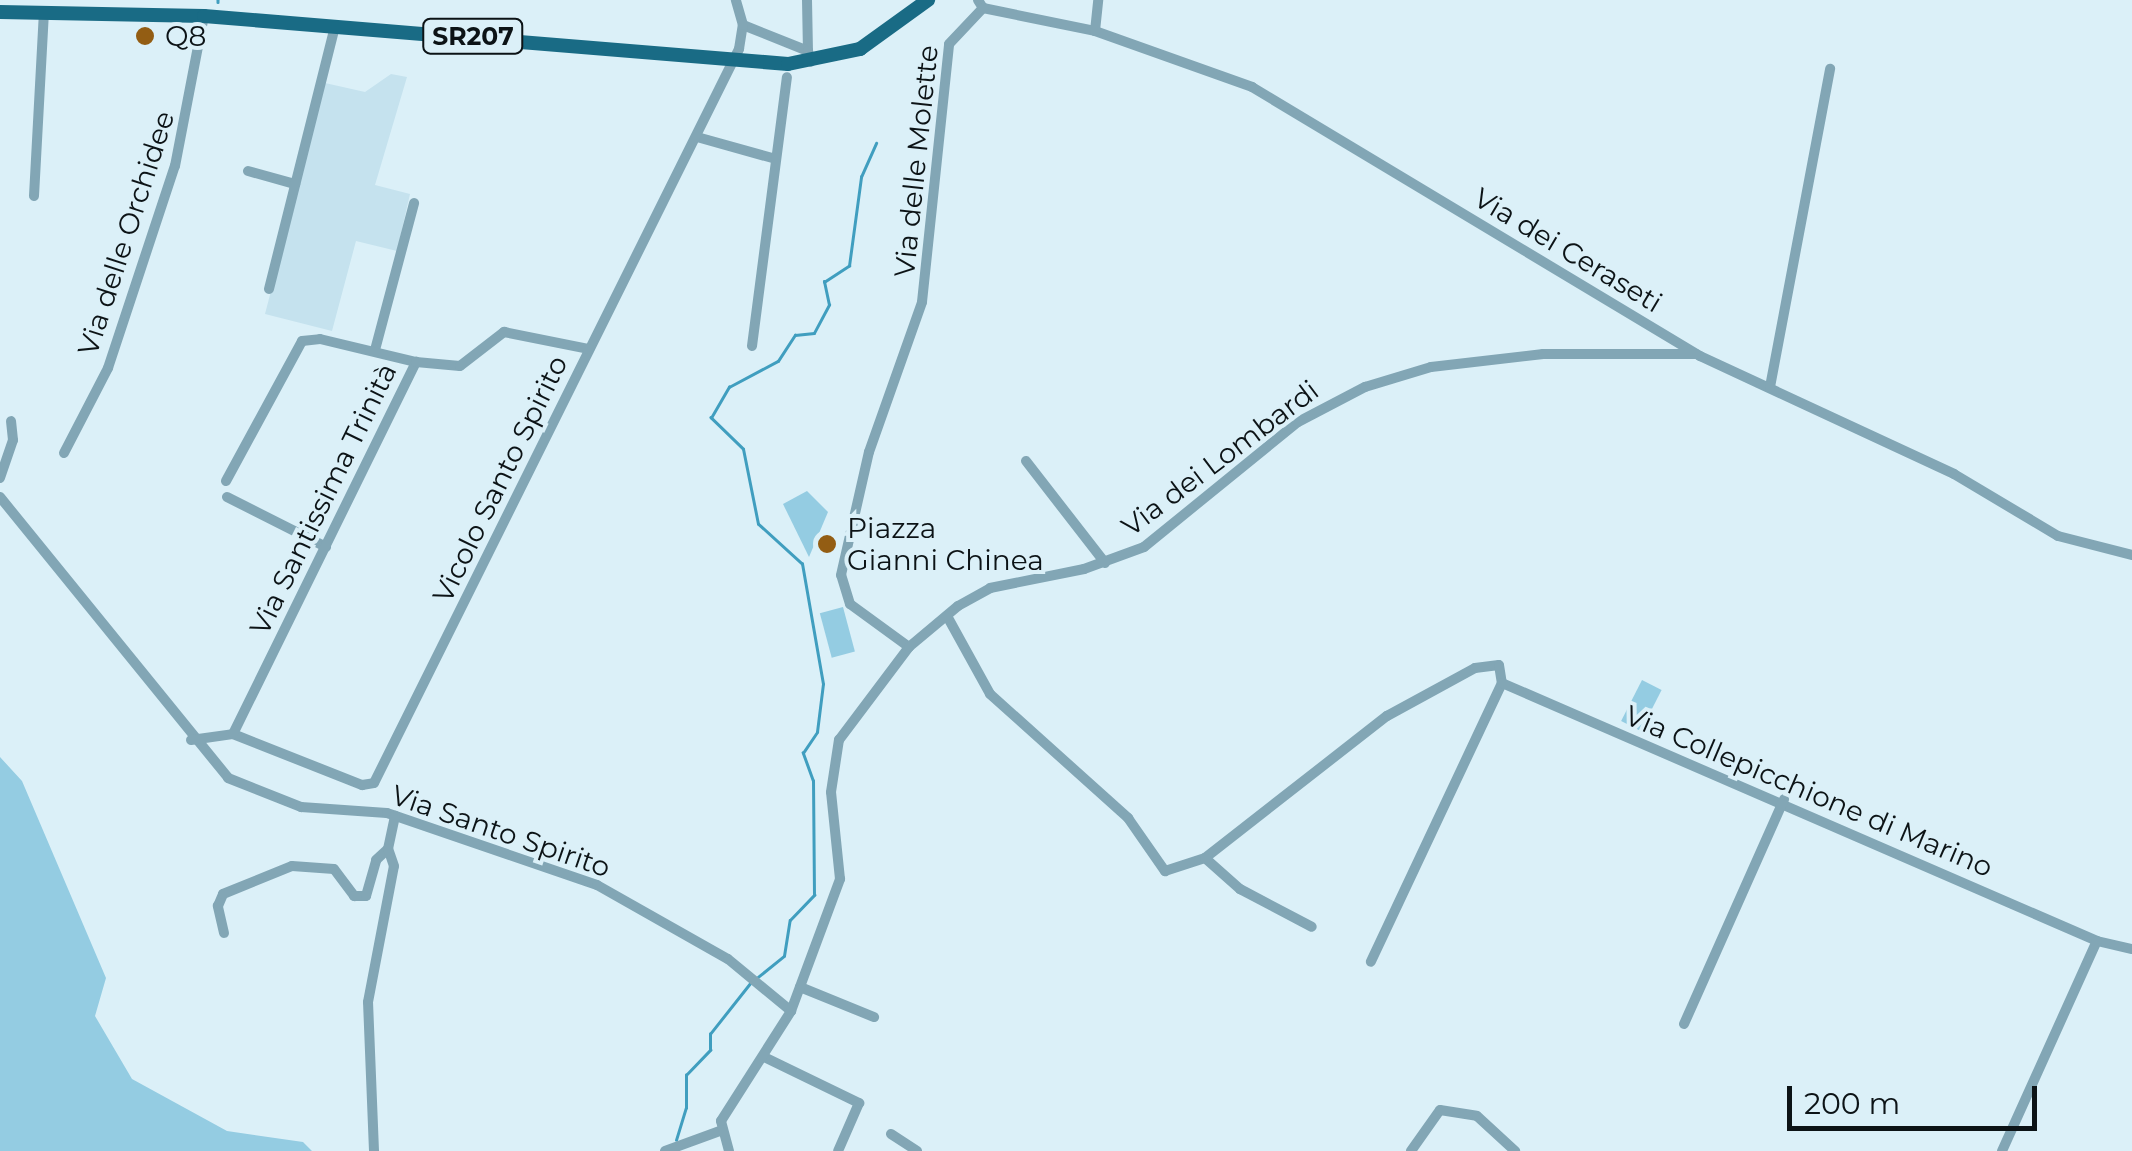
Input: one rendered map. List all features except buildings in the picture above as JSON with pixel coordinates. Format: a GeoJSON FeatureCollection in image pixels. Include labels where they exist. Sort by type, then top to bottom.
{"type":"FeatureCollection","features":[{"type":"Feature","properties":{"kind":"main road","name":"SR207"},"geometry":{"type":"LineString","coordinates":[[0,12],[204,16],[733,59],[810,57],[860,50],[928,0]]}},
{"type":"Feature","properties":{"kind":"street"},"geometry":{"type":"LineString","coordinates":[[736,0],[743,25],[810,57],[807,0]]}},
{"type":"Feature","properties":{"kind":"street"},"geometry":{"type":"LineString","coordinates":[[1095,31],[1098,0]]}},
{"type":"Feature","properties":{"kind":"street","name":"Via dei Ceraseti"},"geometry":{"type":"LineString","coordinates":[[980,4],[1095,31],[1260,91],[1696,354],[1961,478],[2058,536],[2132,555]]}},
{"type":"Feature","properties":{"kind":"street","name":"Via delle Molette"},"geometry":{"type":"LineString","coordinates":[[908,648],[850,604],[842,575],[869,452],[920,311],[935,227],[948,44],[980,4]]}},
{"type":"Feature","properties":{"kind":"street"},"geometry":{"type":"LineString","coordinates":[[34,196],[44,11]]}},
{"type":"Feature","properties":{"kind":"street","name":"Via delle Orchidee"},"geometry":{"type":"LineString","coordinates":[[64,454],[108,368],[132,280],[176,166],[204,16]]}},
{"type":"Feature","properties":{"kind":"street","name":"Vicolo Santo Spirito"},"geometry":{"type":"LineString","coordinates":[[233,734],[362,785],[374,783],[697,137],[733,59],[743,25]]}},
{"type":"Feature","properties":{"kind":"street"},"geometry":{"type":"LineString","coordinates":[[269,289],[335,26]]}},
{"type":"Feature","properties":{"kind":"street"},"geometry":{"type":"LineString","coordinates":[[1770,387],[1830,69]]}},
{"type":"Feature","properties":{"kind":"street"},"geometry":{"type":"LineString","coordinates":[[752,346],[786,77]]}},
{"type":"Feature","properties":{"kind":"street"},"geometry":{"type":"LineString","coordinates":[[697,137],[776,159]]}},
{"type":"Feature","properties":{"kind":"street"},"geometry":{"type":"LineString","coordinates":[[248,171],[295,184]]}},
{"type":"Feature","properties":{"kind":"street"},"geometry":{"type":"LineString","coordinates":[[375,350],[414,203]]}},
{"type":"Feature","properties":{"kind":"street","name":"Via Santissima Trinità"},"geometry":{"type":"LineString","coordinates":[[233,734],[416,362],[460,366],[502,332],[589,348]]}},
{"type":"Feature","properties":{"kind":"street"},"geometry":{"type":"LineString","coordinates":[[226,481],[299,343],[316,338],[416,362]]}},
{"type":"Feature","properties":{"kind":"street","name":"Via dei Lombardi"},"geometry":{"type":"LineString","coordinates":[[720,1131],[791,1012],[842,873],[831,792],[837,745],[860,705],[908,648],[946,616],[994,587],[1106,563],[1156,541],[1298,422],[1366,387],[1431,367],[1512,357],[1624,349],[1696,354]]}},
{"type":"Feature","properties":{"kind":"street"},"geometry":{"type":"LineString","coordinates":[[0,478],[13,440],[10,421]]}},
{"type":"Feature","properties":{"kind":"street"},"geometry":{"type":"LineString","coordinates":[[1026,460],[1106,563]]}},
{"type":"Feature","properties":{"kind":"street"},"geometry":{"type":"LineString","coordinates":[[227,496],[326,547]]}},
{"type":"Feature","properties":{"kind":"street","name":"Via Santo Spirito"},"geometry":{"type":"LineString","coordinates":[[0,497],[191,740],[221,772],[254,793],[301,807],[395,816],[601,887],[754,979],[791,1012]]}},
{"type":"Feature","properties":{"kind":"street"},"geometry":{"type":"LineString","coordinates":[[946,616],[990,694],[1128,819],[1161,868],[1205,858],[1247,894],[1312,927]]}},
{"type":"Feature","properties":{"kind":"street","name":"Via Collepicchione di Marino"},"geometry":{"type":"LineString","coordinates":[[1205,858],[1388,716],[1483,664],[1499,665],[1502,682],[1644,747],[1784,800],[2097,940],[2132,949]]}},
{"type":"Feature","properties":{"kind":"street"},"geometry":{"type":"LineString","coordinates":[[1372,962],[1502,682]]}},
{"type":"Feature","properties":{"kind":"street"},"geometry":{"type":"LineString","coordinates":[[191,740],[233,734]]}},
{"type":"Feature","properties":{"kind":"street"},"geometry":{"type":"LineString","coordinates":[[1684,1024],[1784,800]]}},
{"type":"Feature","properties":{"kind":"street"},"geometry":{"type":"LineString","coordinates":[[374,1151],[368,1002],[394,866],[388,850],[395,816]]}},
{"type":"Feature","properties":{"kind":"street"},"geometry":{"type":"LineString","coordinates":[[224,934],[218,904],[228,890],[304,864],[334,869],[362,898],[376,860],[388,850]]}},
{"type":"Feature","properties":{"kind":"street"},"geometry":{"type":"LineString","coordinates":[[2002,1151],[2097,940]]}},
{"type":"Feature","properties":{"kind":"street"},"geometry":{"type":"LineString","coordinates":[[800,986],[874,1017]]}},
{"type":"Feature","properties":{"kind":"street"},"geometry":{"type":"LineString","coordinates":[[764,1057],[859,1103],[838,1151]]}},
{"type":"Feature","properties":{"kind":"street"},"geometry":{"type":"LineString","coordinates":[[1410,1151],[1434,1114],[1454,1110],[1492,1125],[1515,1151]]}},
{"type":"Feature","properties":{"kind":"street"},"geometry":{"type":"LineString","coordinates":[[674,1148],[720,1131],[730,1151]]}},
{"type":"Feature","properties":{"kind":"street"},"geometry":{"type":"LineString","coordinates":[[890,1134],[917,1151]]}},
{"type":"Feature","properties":{"kind":"shaded area"},"geometry":{"type":"Polygon","coordinates":[[[391,74],[407,77],[375,185],[410,194],[397,251],[356,241],[332,331],[265,314],[325,83],[365,92],[391,74]]]}},
{"type":"Feature","properties":{"kind":"shaded area"},"geometry":{"type":"Polygon","coordinates":[[[807,491],[828,512],[809,557],[783,504],[807,491]]]}},
{"type":"Feature","properties":{"kind":"shaded area"},"geometry":{"type":"Polygon","coordinates":[[[843,607],[855,651],[832,658],[820,613],[843,607]]]}},
{"type":"Feature","properties":{"kind":"shaded area"},"geometry":{"type":"Polygon","coordinates":[[[1642,680],[1662,690],[1641,731],[1621,721],[1642,680]]]}},
{"type":"Feature","properties":{"kind":"shaded area"},"geometry":{"type":"Polygon","coordinates":[[[0,757],[22,781],[106,978],[95,1016],[132,1079],[227,1131],[303,1142],[312,1151],[0,1151],[0,757]]]}},
{"type":"Feature","properties":{"kind":"waterway"},"geometry":{"type":"LineString","coordinates":[[758,977],[784,956],[790,920],[814,895],[813,781],[803,753],[817,732],[823,684],[802,564],[758,524],[743,449],[711,418],[729,387],[778,361],[795,335],[814,333],[829,305],[824,282],[849,266],[861,177],[876,143]]}},
{"type":"Feature","properties":{"kind":"waterway"},"geometry":{"type":"LineString","coordinates":[[676,1140],[686,1108],[686,1075],[710,1050],[710,1034],[751,982]]}},
{"type":"Feature","properties":{"kind":"place","name":"Q8"},"geometry":{"type":"Point","coordinates":[145,36]}},
{"type":"Feature","properties":{"kind":"place","name":"Piazza Gianni Chinea"},"geometry":{"type":"Point","coordinates":[827,544]}}]}
